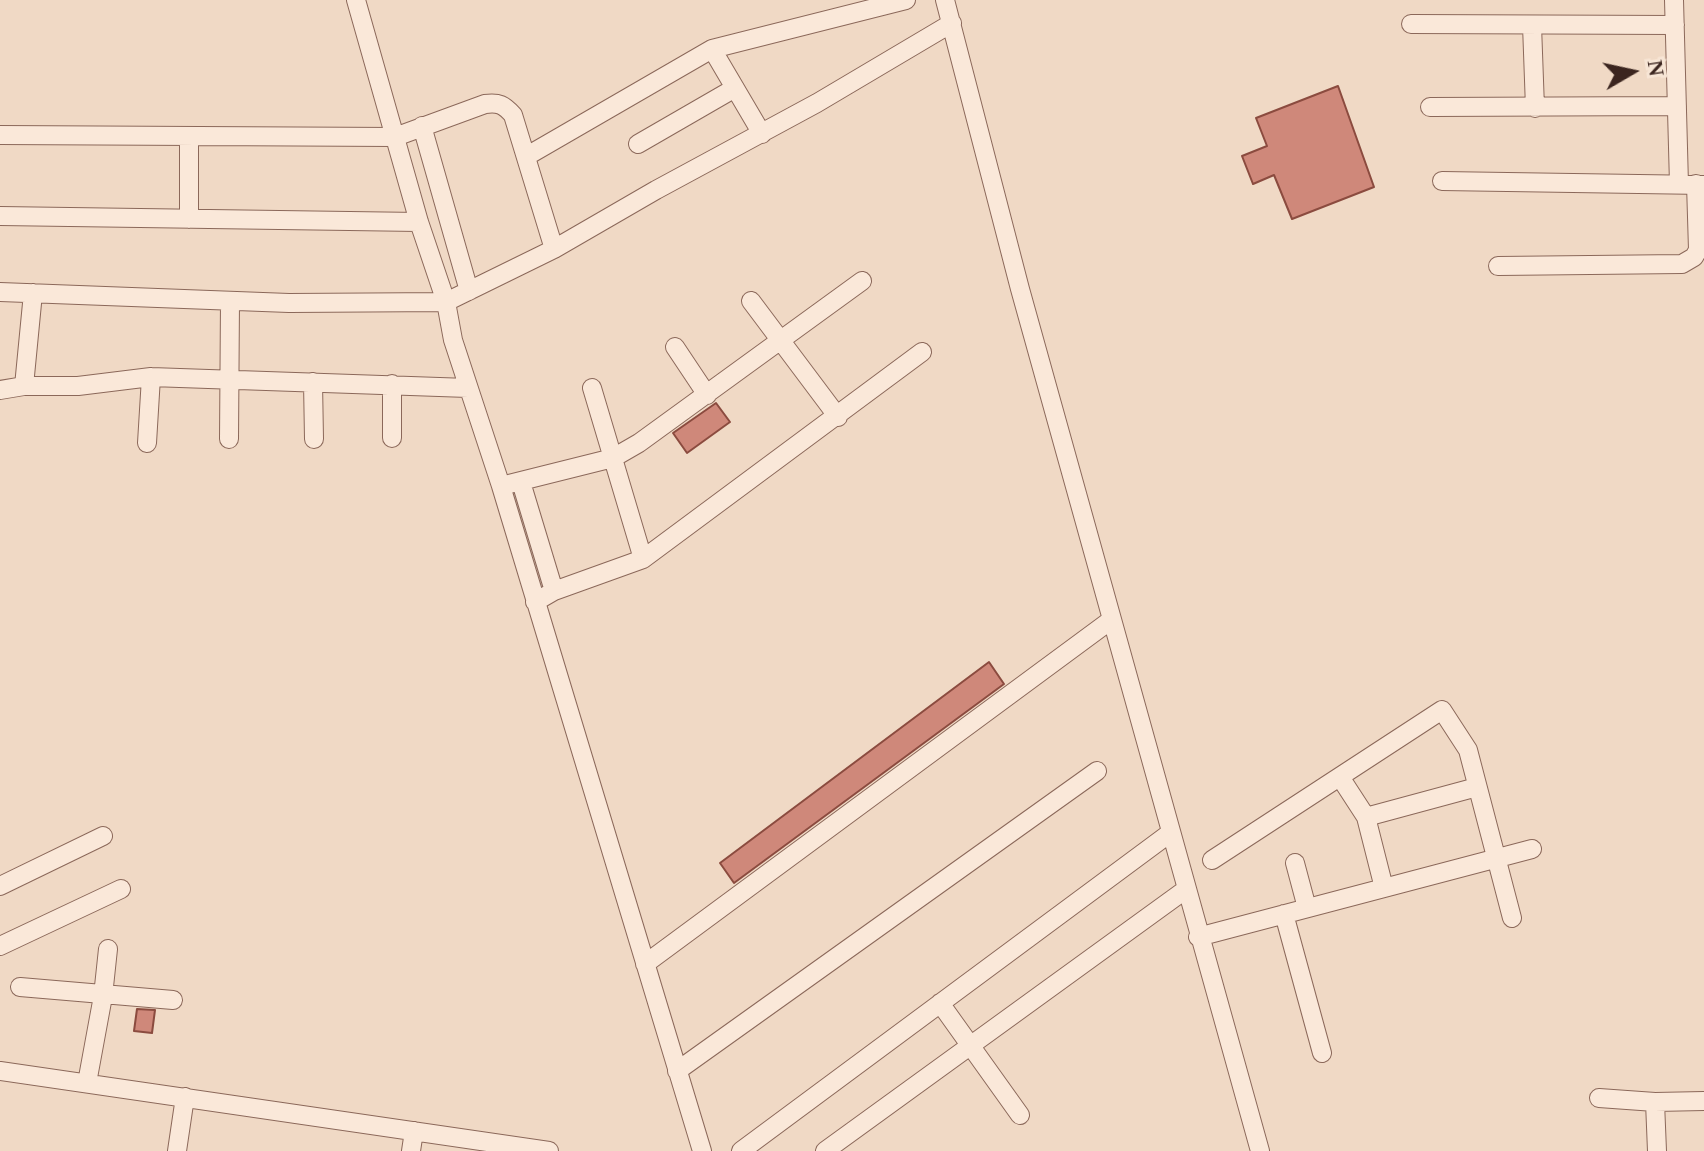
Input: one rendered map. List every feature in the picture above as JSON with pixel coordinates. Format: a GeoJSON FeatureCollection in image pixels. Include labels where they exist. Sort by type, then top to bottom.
{"type":"FeatureCollection","features":[{"type":"Feature","properties":{"kind":"street"},"geometry":{"type":"LineString","coordinates":[[356,0],[419,222],[446,302],[453,340],[501,486],[702,1151]]}},
{"type":"Feature","properties":{"kind":"street"},"geometry":{"type":"LineString","coordinates":[[527,156],[712,49],[906,0]]}},
{"type":"Feature","properties":{"kind":"street"},"geometry":{"type":"LineString","coordinates":[[945,0],[1024,304],[1260,1151]]}},
{"type":"Feature","properties":{"kind":"street"},"geometry":{"type":"LineString","coordinates":[[1498,266],[1666,266],[1682,264],[1694,257],[1698,250],[1693,184],[1677,106],[1674,0]]}},
{"type":"Feature","properties":{"kind":"street"},"geometry":{"type":"LineString","coordinates":[[0,292],[230,301],[446,302],[554,249],[762,134],[952,23]]}},
{"type":"Feature","properties":{"kind":"street"},"geometry":{"type":"LineString","coordinates":[[1411,24],[1675,25]]}},
{"type":"Feature","properties":{"kind":"street"},"geometry":{"type":"LineString","coordinates":[[1532,25],[1535,108]]}},
{"type":"Feature","properties":{"kind":"street"},"geometry":{"type":"LineString","coordinates":[[712,49],[762,134]]}},
{"type":"Feature","properties":{"kind":"street"},"geometry":{"type":"LineString","coordinates":[[638,144],[735,88]]}},
{"type":"Feature","properties":{"kind":"street"},"geometry":{"type":"LineString","coordinates":[[0,135],[395,137],[497,102],[513,115],[554,249]]}},
{"type":"Feature","properties":{"kind":"street"},"geometry":{"type":"LineString","coordinates":[[1430,107],[1677,106]]}},
{"type":"Feature","properties":{"kind":"street"},"geometry":{"type":"LineString","coordinates":[[422,126],[469,291]]}},
{"type":"Feature","properties":{"kind":"street"},"geometry":{"type":"LineString","coordinates":[[189,137],[189,219]]}},
{"type":"Feature","properties":{"kind":"street"},"geometry":{"type":"LineString","coordinates":[[1442,181],[1693,184]]}},
{"type":"Feature","properties":{"kind":"street"},"geometry":{"type":"LineString","coordinates":[[0,216],[419,222]]}},
{"type":"Feature","properties":{"kind":"street"},"geometry":{"type":"LineString","coordinates":[[501,486],[613,458],[707,395],[862,281]]}},
{"type":"Feature","properties":{"kind":"street"},"geometry":{"type":"LineString","coordinates":[[24,386],[33,293]]}},
{"type":"Feature","properties":{"kind":"street"},"geometry":{"type":"LineString","coordinates":[[229,439],[230,301]]}},
{"type":"Feature","properties":{"kind":"street"},"geometry":{"type":"LineString","coordinates":[[751,301],[838,417]]}},
{"type":"Feature","properties":{"kind":"street"},"geometry":{"type":"LineString","coordinates":[[675,347],[707,395]]}},
{"type":"Feature","properties":{"kind":"street"},"geometry":{"type":"LineString","coordinates":[[535,602],[554,591],[643,559],[922,352]]}},
{"type":"Feature","properties":{"kind":"street"},"geometry":{"type":"LineString","coordinates":[[0,390],[24,386],[78,386],[151,377],[468,388]]}},
{"type":"Feature","properties":{"kind":"street"},"geometry":{"type":"LineString","coordinates":[[147,443],[151,377]]}},
{"type":"Feature","properties":{"kind":"street"},"geometry":{"type":"LineString","coordinates":[[313,382],[314,439]]}},
{"type":"Feature","properties":{"kind":"street"},"geometry":{"type":"LineString","coordinates":[[392,384],[392,438]]}},
{"type":"Feature","properties":{"kind":"street"},"geometry":{"type":"LineString","coordinates":[[592,388],[643,559]]}},
{"type":"Feature","properties":{"kind":"street"},"geometry":{"type":"LineString","coordinates":[[521,482],[554,591]]}},
{"type":"Feature","properties":{"kind":"street"},"geometry":{"type":"LineString","coordinates":[[645,964],[1111,620]]}},
{"type":"Feature","properties":{"kind":"street"},"geometry":{"type":"LineString","coordinates":[[1212,860],[1442,710],[1468,750],[1512,918]]}},
{"type":"Feature","properties":{"kind":"street"},"geometry":{"type":"LineString","coordinates":[[677,1071],[1097,771]]}},
{"type":"Feature","properties":{"kind":"street"},"geometry":{"type":"LineString","coordinates":[[1340,777],[1366,817],[1384,888]]}},
{"type":"Feature","properties":{"kind":"street"},"geometry":{"type":"LineString","coordinates":[[1366,817],[1477,787]]}},
{"type":"Feature","properties":{"kind":"street"},"geometry":{"type":"LineString","coordinates":[[741,1151],[1170,833]]}},
{"type":"Feature","properties":{"kind":"street"},"geometry":{"type":"LineString","coordinates":[[0,886],[103,836]]}},
{"type":"Feature","properties":{"kind":"street"},"geometry":{"type":"LineString","coordinates":[[1198,937],[1532,849]]}},
{"type":"Feature","properties":{"kind":"street"},"geometry":{"type":"LineString","coordinates":[[1295,863],[1307,908]]}},
{"type":"Feature","properties":{"kind":"street"},"geometry":{"type":"LineString","coordinates":[[0,946],[121,889]]}},
{"type":"Feature","properties":{"kind":"street"},"geometry":{"type":"LineString","coordinates":[[825,1151],[1185,890]]}},
{"type":"Feature","properties":{"kind":"street"},"geometry":{"type":"LineString","coordinates":[[1284,914],[1322,1053]]}},
{"type":"Feature","properties":{"kind":"street"},"geometry":{"type":"LineString","coordinates":[[87,1083],[108,949]]}},
{"type":"Feature","properties":{"kind":"street"},"geometry":{"type":"LineString","coordinates":[[20,987],[173,1000]]}},
{"type":"Feature","properties":{"kind":"street"},"geometry":{"type":"LineString","coordinates":[[940,1003],[1020,1115]]}},
{"type":"Feature","properties":{"kind":"street"},"geometry":{"type":"LineString","coordinates":[[0,1071],[549,1151]]}},
{"type":"Feature","properties":{"kind":"street"},"geometry":{"type":"LineString","coordinates":[[177,1151],[185,1097]]}},
{"type":"Feature","properties":{"kind":"street"},"geometry":{"type":"LineString","coordinates":[[1599,1098],[1704,1101]]}},
{"type":"Feature","properties":{"kind":"street"},"geometry":{"type":"LineString","coordinates":[[1655,1102],[1657,1151]]}},
{"type":"Feature","properties":{"kind":"street"},"geometry":{"type":"LineString","coordinates":[[411,1151],[414,1131]]}},
{"type":"Feature","properties":{"kind":"building"},"geometry":{"type":"Polygon","coordinates":[[[1338,86],[1374,187],[1292,219],[1274,175],[1253,184],[1242,156],[1267,146],[1256,118],[1338,86]]]}},
{"type":"Feature","properties":{"kind":"building"},"geometry":{"type":"Polygon","coordinates":[[[716,403],[730,422],[687,453],[673,433],[716,403]]]}},
{"type":"Feature","properties":{"kind":"building"},"geometry":{"type":"Polygon","coordinates":[[[989,662],[1004,684],[734,883],[720,863],[989,662]]]}},
{"type":"Feature","properties":{"kind":"building"},"geometry":{"type":"Polygon","coordinates":[[[137,1009],[155,1010],[152,1033],[134,1031],[137,1009]]]}}]}
